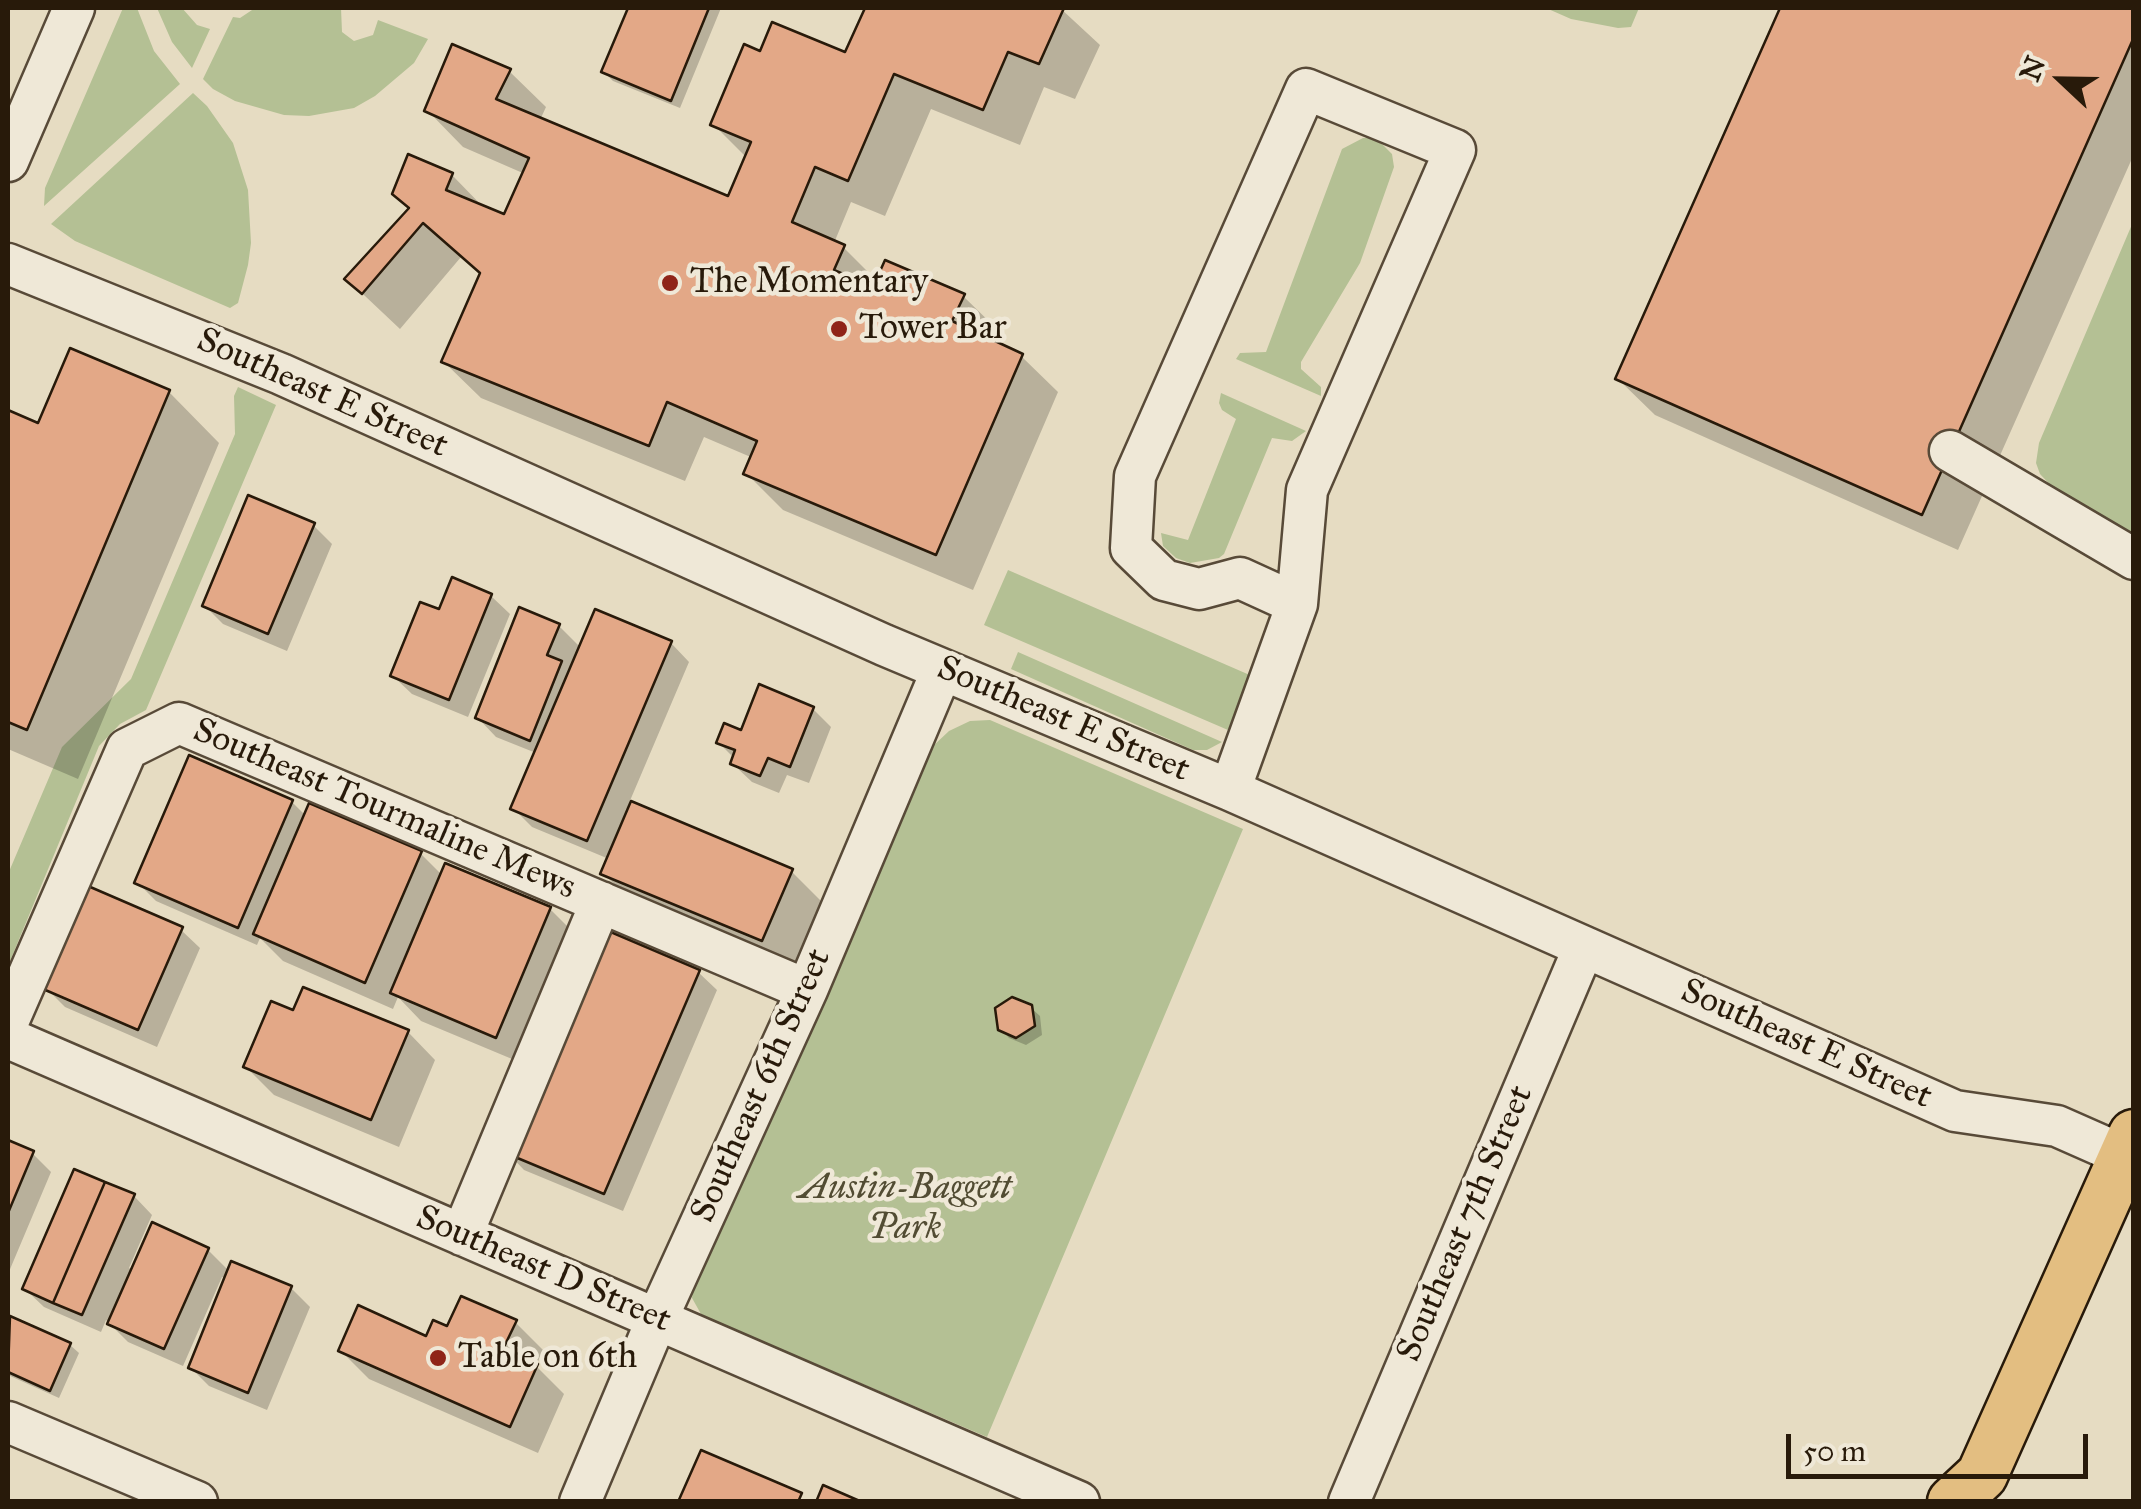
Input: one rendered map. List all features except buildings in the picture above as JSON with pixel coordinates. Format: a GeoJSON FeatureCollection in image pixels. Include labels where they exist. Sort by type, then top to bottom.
{"type":"FeatureCollection","features":[{"type":"Feature","properties":{"kind":"main road"},"geometry":{"type":"LineString","coordinates":[[1972,1493],[2130,1150]]}},
{"type":"Feature","properties":{"kind":"street"},"geometry":{"type":"LineString","coordinates":[[8,161],[74,8]]}},
{"type":"Feature","properties":{"kind":"street"},"geometry":{"type":"LineString","coordinates":[[1230,790],[1298,604],[1307,490],[1455,150],[1306,89],[1135,476],[1130,548],[1164,580],[1200,589],[1240,578],[1298,604]]}},
{"type":"Feature","properties":{"kind":"street","name":"Southeast E Street"},"geometry":{"type":"LineString","coordinates":[[8,264],[265,367],[942,670],[1230,790],[1955,1111],[2057,1126],[2130,1150]]}},
{"type":"Feature","properties":{"kind":"street"},"geometry":{"type":"LineString","coordinates":[[1950,452],[2134,559]]}},
{"type":"Feature","properties":{"kind":"street","name":"Southeast 6th Street"},"geometry":{"type":"LineString","coordinates":[[580,1502],[657,1318],[807,990],[942,670]]}},
{"type":"Feature","properties":{"kind":"street","name":"Southeast Tourmaline Mews"},"geometry":{"type":"LineString","coordinates":[[8,1022],[127,749],[179,723],[807,990]]}},
{"type":"Feature","properties":{"kind":"street"},"geometry":{"type":"LineString","coordinates":[[462,1234],[601,902]]}},
{"type":"Feature","properties":{"kind":"street","name":"Southeast 7th Street"},"geometry":{"type":"LineString","coordinates":[[1349,1502],[1584,947]]}},
{"type":"Feature","properties":{"kind":"street","name":"Southeast D Street"},"geometry":{"type":"LineString","coordinates":[[8,1038],[1079,1502]]}},
{"type":"Feature","properties":{"kind":"street"},"geometry":{"type":"LineString","coordinates":[[8,1422],[197,1502]]}},
{"type":"Feature","properties":{"kind":"green space"},"geometry":{"type":"Polygon","coordinates":[[[123,8],[137,8],[154,51],[180,84],[44,206],[45,188],[123,8]]]}},
{"type":"Feature","properties":{"kind":"green space"},"geometry":{"type":"Polygon","coordinates":[[[157,8],[182,8],[197,25],[210,29],[192,68],[172,42],[157,8]]]}},
{"type":"Feature","properties":{"kind":"green space"},"geometry":{"type":"Polygon","coordinates":[[[255,8],[341,8],[342,32],[354,41],[373,35],[378,20],[428,39],[414,63],[354,108],[309,116],[284,115],[235,101],[203,79],[233,17],[240,18],[255,8]]]}},
{"type":"Feature","properties":{"kind":"green space"},"geometry":{"type":"Polygon","coordinates":[[[1546,8],[1639,8],[1631,27],[1618,28],[1571,19],[1546,8]]]}},
{"type":"Feature","properties":{"kind":"green space"},"geometry":{"type":"Polygon","coordinates":[[[193,93],[233,143],[248,190],[248,265],[238,303],[230,308],[75,241],[51,224],[193,93]]]}},
{"type":"Feature","properties":{"kind":"green space"},"geometry":{"type":"Polygon","coordinates":[[[1363,138],[1373,138],[1383,145],[1392,154],[1394,167],[1360,263],[1301,362],[1301,369],[1321,387],[1321,396],[1236,359],[1240,353],[1266,352],[1342,149],[1363,138]]]}},
{"type":"Feature","properties":{"kind":"green space"},"geometry":{"type":"Polygon","coordinates":[[[2133,222],[2133,538],[2054,489],[2036,463],[2039,443],[2133,222]]]}},
{"type":"Feature","properties":{"kind":"green space"},"geometry":{"type":"Polygon","coordinates":[[[238,387],[276,405],[146,710],[120,724],[99,746],[8,966],[8,874],[62,747],[131,679],[235,434],[234,396],[238,387]]]}},
{"type":"Feature","properties":{"kind":"green space"},"geometry":{"type":"Polygon","coordinates":[[[1221,393],[1306,431],[1292,441],[1272,438],[1224,554],[1190,563],[1176,558],[1163,546],[1161,533],[1188,540],[1236,419],[1222,410],[1221,393]]]}},
{"type":"Feature","properties":{"kind":"green space"},"geometry":{"type":"Polygon","coordinates":[[[1008,570],[1252,676],[1228,730],[984,625],[1008,570]]]}},
{"type":"Feature","properties":{"kind":"green space"},"geometry":{"type":"Polygon","coordinates":[[[1018,652],[1222,742],[1207,750],[1193,750],[1011,669],[1018,652]]]}},
{"type":"Feature","properties":{"kind":"green space","name":"Austin-Baggett Park"},"geometry":{"type":"Polygon","coordinates":[[[990,720],[1243,829],[987,1437],[715,1321],[701,1314],[692,1298],[694,1278],[916,776],[932,747],[949,731],[970,721],[990,720]]]}},
{"type":"Feature","properties":{"kind":"place","name":"The Momentary"},"geometry":{"type":"Point","coordinates":[670,283]}},
{"type":"Feature","properties":{"kind":"place","name":"Tower Bar"},"geometry":{"type":"Point","coordinates":[839,329]}},
{"type":"Feature","properties":{"kind":"place","name":"Table on 6th"},"geometry":{"type":"Point","coordinates":[438,1358]}}]}
